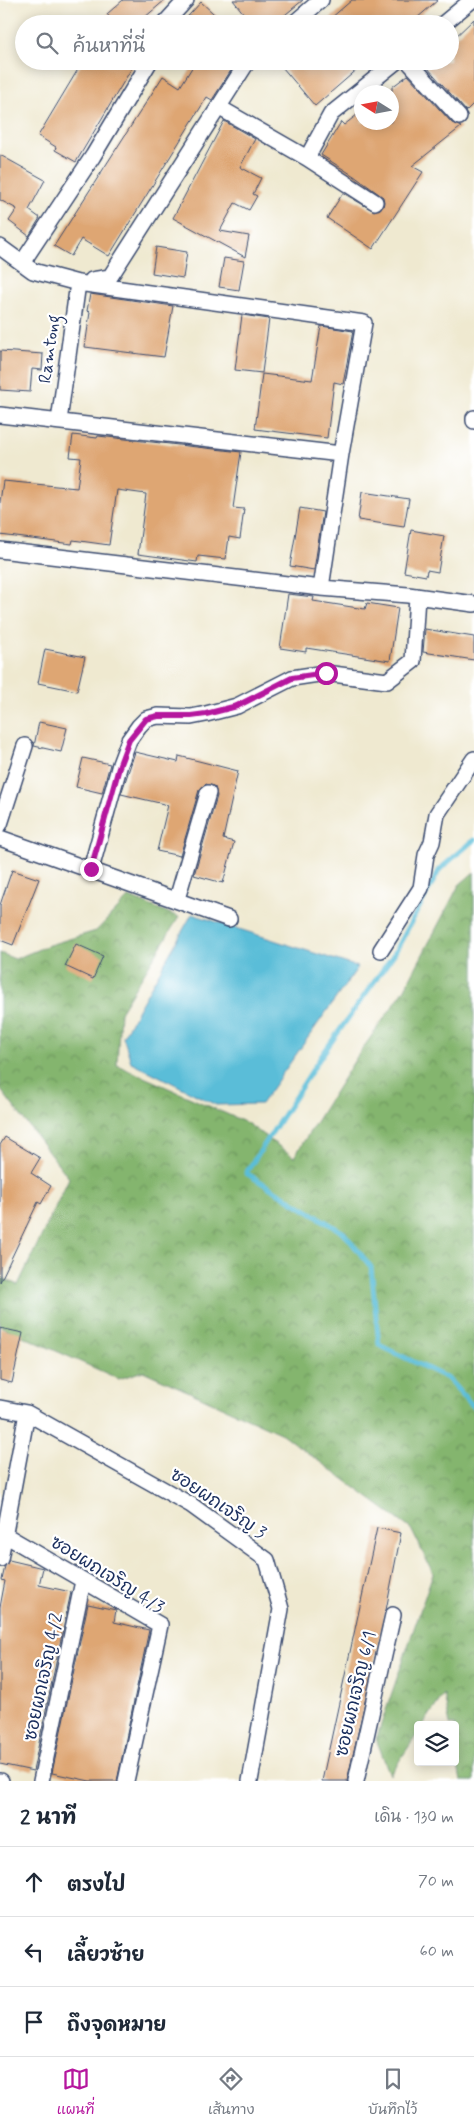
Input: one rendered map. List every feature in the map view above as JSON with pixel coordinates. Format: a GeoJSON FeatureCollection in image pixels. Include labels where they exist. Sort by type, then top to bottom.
{"type":"FeatureCollection","features":[{"type":"Feature","properties":{"kind":"street"},"geometry":{"type":"LineString","coordinates":[[172,15],[186,0]]}},
{"type":"Feature","properties":{"kind":"street"},"geometry":{"type":"LineString","coordinates":[[304,15],[321,0]]}},
{"type":"Feature","properties":{"kind":"street"},"geometry":{"type":"LineString","coordinates":[[454,15],[472,0]]}},
{"type":"Feature","properties":{"kind":"street"},"geometry":{"type":"LineString","coordinates":[[22,263],[92,156],[145,70]]}},
{"type":"Feature","properties":{"kind":"street"},"geometry":{"type":"LineString","coordinates":[[78,283],[110,277],[243,70]]}},
{"type":"Feature","properties":{"kind":"street"},"geometry":{"type":"LineString","coordinates":[[307,158],[331,114],[385,70]]}},
{"type":"Feature","properties":{"kind":"street"},"geometry":{"type":"LineString","coordinates":[[416,70],[459,117]]}},
{"type":"Feature","properties":{"kind":"street"},"geometry":{"type":"LineString","coordinates":[[220,108],[307,158],[375,202]]}},
{"type":"Feature","properties":{"kind":"street"},"geometry":{"type":"LineString","coordinates":[[0,247],[33,271],[78,283],[364,323],[341,454],[321,588]]}},
{"type":"Feature","properties":{"kind":"street","name":"Ramtong"},"geometry":{"type":"LineString","coordinates":[[59,421],[78,283]]}},
{"type":"Feature","properties":{"kind":"street"},"geometry":{"type":"LineString","coordinates":[[0,415],[341,454]]}},
{"type":"Feature","properties":{"kind":"street"},"geometry":{"type":"LineString","coordinates":[[0,550],[474,604]]}},
{"type":"Feature","properties":{"kind":"street"},"geometry":{"type":"LineString","coordinates":[[91,869],[120,764],[129,740],[146,719],[158,716],[191,716],[237,706],[292,678],[317,674],[326,673],[387,681],[413,661],[417,596]]}},
{"type":"Feature","properties":{"kind":"street"},"geometry":{"type":"LineString","coordinates":[[0,824],[25,746]]}},
{"type":"Feature","properties":{"kind":"street"},"geometry":{"type":"LineString","coordinates":[[381,950],[421,888],[426,855],[432,842],[437,814],[474,759]]}},
{"type":"Feature","properties":{"kind":"street"},"geometry":{"type":"LineString","coordinates":[[177,899],[208,792]]}},
{"type":"Feature","properties":{"kind":"street"},"geometry":{"type":"LineString","coordinates":[[0,838],[177,899],[229,919]]}},
{"type":"Feature","properties":{"kind":"street","name":"ซอยผถเจริญ 3"},"geometry":{"type":"LineString","coordinates":[[0,1408],[27,1413],[191,1505],[267,1560],[281,1609],[250,1781]]}},
{"type":"Feature","properties":{"kind":"street"},"geometry":{"type":"LineString","coordinates":[[0,1559],[27,1413]]}},
{"type":"Feature","properties":{"kind":"street","name":"ซอยผถเจริญ 4/3"},"geometry":{"type":"LineString","coordinates":[[5,1535],[160,1625],[126,1781]]}},
{"type":"Feature","properties":{"kind":"street","name":"ซอยผถเจริญ 4/2"},"geometry":{"type":"LineString","coordinates":[[41,1781],[83,1581]]}},
{"type":"Feature","properties":{"kind":"street","name":"ซอยผถเจริญ 6/1"},"geometry":{"type":"LineString","coordinates":[[356,1781],[393,1615]]}},
{"type":"Feature","properties":{"kind":"green space"},"geometry":{"type":"Polygon","coordinates":[[[474,872],[474,1781],[461,1781],[458,1766],[459,1721],[449,1721],[444,1694],[426,1721],[414,1721],[414,1739],[390,1775],[376,1739],[433,1573],[411,1529],[282,1434],[143,1371],[119,1379],[0,1326],[0,1277],[18,1285],[69,1178],[0,1089],[0,953],[15,959],[49,945],[96,931],[129,897],[179,917],[120,1012],[117,1065],[247,1123],[294,1157],[356,1058],[404,990],[459,885],[474,872]]]}},
{"type":"Feature","properties":{"kind":"water"},"geometry":{"type":"Polygon","coordinates":[[[192,914],[358,967],[261,1104],[216,1105],[131,1062],[123,1036],[192,914]]]}},
{"type":"Feature","properties":{"kind":"building"},"geometry":{"type":"Polygon","coordinates":[[[123,0],[165,0],[148,15],[107,14],[123,0]]]}},
{"type":"Feature","properties":{"kind":"building"},"geometry":{"type":"Polygon","coordinates":[[[233,0],[303,0],[285,15],[245,15],[233,0]]]}},
{"type":"Feature","properties":{"kind":"building"},"geometry":{"type":"Polygon","coordinates":[[[352,0],[438,0],[420,15],[334,15],[352,0]]]}},
{"type":"Feature","properties":{"kind":"building"},"geometry":{"type":"Polygon","coordinates":[[[201,2],[215,15],[189,15],[201,2]]]}},
{"type":"Feature","properties":{"kind":"building"},"geometry":{"type":"Polygon","coordinates":[[[474,19],[474,103],[466,111],[430,70],[459,70],[459,33],[474,19]]]}},
{"type":"Feature","properties":{"kind":"building"},"geometry":{"type":"Polygon","coordinates":[[[78,70],[131,70],[76,162],[55,150],[56,147],[38,136],[78,70]]]}},
{"type":"Feature","properties":{"kind":"building"},"geometry":{"type":"Polygon","coordinates":[[[190,70],[231,70],[212,100],[207,97],[109,256],[81,239],[71,256],[54,246],[163,76],[180,87],[190,70]]]}},
{"type":"Feature","properties":{"kind":"building"},"geometry":{"type":"Polygon","coordinates":[[[285,70],[357,70],[315,106],[285,70]]]}},
{"type":"Feature","properties":{"kind":"building"},"geometry":{"type":"Polygon","coordinates":[[[408,75],[452,123],[461,127],[412,166],[423,172],[373,249],[327,218],[343,193],[374,211],[383,207],[383,197],[321,155],[341,122],[344,125],[354,117],[354,130],[399,130],[399,85],[395,85],[408,75]]]}},
{"type":"Feature","properties":{"kind":"building"},"geometry":{"type":"Polygon","coordinates":[[[224,121],[255,139],[240,167],[261,178],[253,194],[257,196],[249,210],[235,203],[220,231],[249,236],[245,257],[173,218],[224,121]]]}},
{"type":"Feature","properties":{"kind":"building"},"geometry":{"type":"Polygon","coordinates":[[[0,155],[45,180],[29,210],[40,218],[29,236],[9,221],[17,209],[0,200],[0,155]]]}},
{"type":"Feature","properties":{"kind":"building"},"geometry":{"type":"Polygon","coordinates":[[[156,247],[187,252],[183,278],[152,273],[156,247]]]}},
{"type":"Feature","properties":{"kind":"building"},"geometry":{"type":"Polygon","coordinates":[[[224,258],[244,261],[239,290],[219,287],[224,258]]]}},
{"type":"Feature","properties":{"kind":"building"},"geometry":{"type":"Polygon","coordinates":[[[90,294],[173,306],[164,357],[85,347],[90,312],[87,311],[90,294]]]}},
{"type":"Feature","properties":{"kind":"building"},"geometry":{"type":"Polygon","coordinates":[[[242,315],[269,319],[262,373],[235,370],[242,315]]]}},
{"type":"Feature","properties":{"kind":"building"},"geometry":{"type":"Polygon","coordinates":[[[321,326],[353,331],[343,384],[334,382],[327,438],[255,429],[262,374],[312,380],[321,326]]]}},
{"type":"Feature","properties":{"kind":"building"},"geometry":{"type":"Polygon","coordinates":[[[0,351],[43,354],[42,370],[32,369],[30,392],[0,390],[0,351]]]}},
{"type":"Feature","properties":{"kind":"building"},"geometry":{"type":"Polygon","coordinates":[[[73,435],[97,438],[98,436],[241,452],[233,508],[244,509],[240,539],[229,537],[226,559],[198,556],[197,562],[138,554],[146,494],[117,490],[109,545],[73,540],[72,544],[0,535],[0,502],[3,481],[77,488],[81,458],[70,457],[73,435]]]}},
{"type":"Feature","properties":{"kind":"building"},"geometry":{"type":"Polygon","coordinates":[[[362,492],[409,499],[404,527],[358,520],[362,492]]]}},
{"type":"Feature","properties":{"kind":"building"},"geometry":{"type":"Polygon","coordinates":[[[300,508],[323,512],[314,570],[290,566],[300,508]]]}},
{"type":"Feature","properties":{"kind":"building"},"geometry":{"type":"Polygon","coordinates":[[[411,530],[444,536],[438,572],[427,570],[426,576],[404,572],[411,530]]]}},
{"type":"Feature","properties":{"kind":"building"},"geometry":{"type":"Polygon","coordinates":[[[288,594],[314,597],[313,601],[365,609],[367,603],[398,608],[390,661],[306,648],[306,652],[280,648],[288,594]]]}},
{"type":"Feature","properties":{"kind":"building"},"geometry":{"type":"Polygon","coordinates":[[[425,629],[474,637],[474,660],[423,652],[425,629]]]}},
{"type":"Feature","properties":{"kind":"building"},"geometry":{"type":"Polygon","coordinates":[[[45,649],[85,657],[77,691],[38,683],[45,649]]]}},
{"type":"Feature","properties":{"kind":"building"},"geometry":{"type":"Polygon","coordinates":[[[39,722],[67,728],[61,752],[34,746],[39,722]]]}},
{"type":"Feature","properties":{"kind":"building"},"geometry":{"type":"Polygon","coordinates":[[[135,752],[178,762],[179,756],[238,771],[223,839],[234,842],[223,883],[194,875],[217,796],[215,787],[206,784],[199,790],[180,856],[157,851],[168,805],[121,794],[135,752]]]}},
{"type":"Feature","properties":{"kind":"building"},"geometry":{"type":"Polygon","coordinates":[[[83,758],[110,764],[102,793],[76,787],[83,758]]]}},
{"type":"Feature","properties":{"kind":"building"},"geometry":{"type":"Polygon","coordinates":[[[12,870],[39,879],[13,945],[0,940],[0,905],[12,870]]]}},
{"type":"Feature","properties":{"kind":"building"},"geometry":{"type":"Polygon","coordinates":[[[76,944],[103,956],[93,979],[65,966],[76,944]]]}},
{"type":"Feature","properties":{"kind":"building"},"geometry":{"type":"Polygon","coordinates":[[[5,1137],[40,1158],[31,1173],[51,1186],[41,1204],[38,1202],[0,1282],[0,1145],[5,1137]]]}},
{"type":"Feature","properties":{"kind":"building"},"geometry":{"type":"Polygon","coordinates":[[[0,1328],[23,1333],[12,1383],[0,1380],[0,1328]]]}},
{"type":"Feature","properties":{"kind":"building"},"geometry":{"type":"Polygon","coordinates":[[[377,1528],[401,1533],[386,1610],[347,1781],[322,1781],[377,1528]]]}},
{"type":"Feature","properties":{"kind":"building"},"geometry":{"type":"Polygon","coordinates":[[[9,1560],[43,1568],[39,1585],[71,1592],[33,1771],[0,1764],[0,1607],[5,1581],[2,1580],[5,1566],[9,1560]]]}},
{"type":"Feature","properties":{"kind":"building"},"geometry":{"type":"Polygon","coordinates":[[[88,1604],[116,1610],[114,1622],[149,1630],[117,1781],[90,1781],[52,1773],[88,1604]]]}},
{"type":"Feature","properties":{"kind":"waterway"},"geometry":{"type":"LineString","coordinates":[[473,1406],[447,1378],[379,1345],[371,1267],[344,1233],[246,1173],[322,1055],[394,954],[440,869],[474,840]]}},
{"type":"Feature","properties":{"kind":"route"},"geometry":{"type":"LineString","coordinates":[[91,869],[120,764],[129,740],[146,719],[158,716],[206,714],[237,706],[292,678],[326,673]]}}]}
